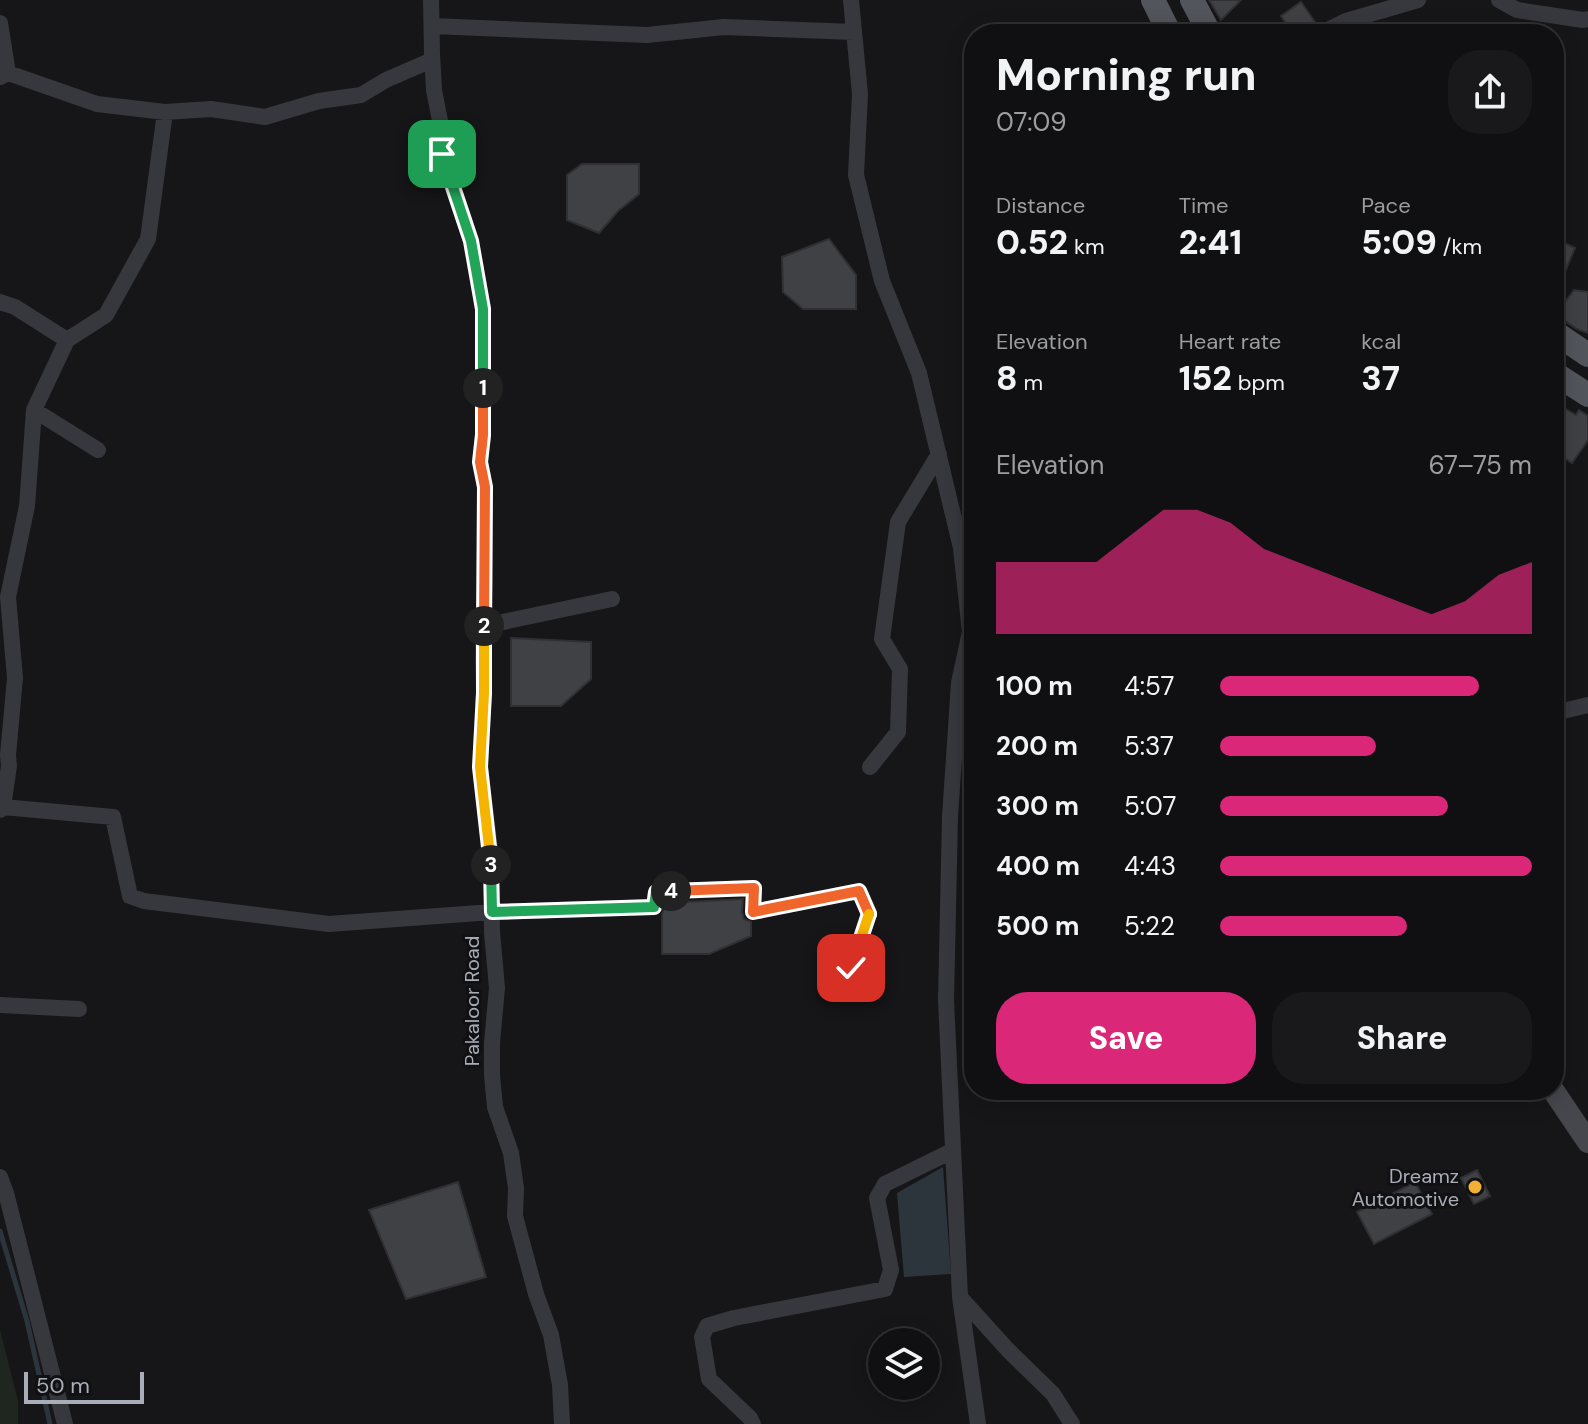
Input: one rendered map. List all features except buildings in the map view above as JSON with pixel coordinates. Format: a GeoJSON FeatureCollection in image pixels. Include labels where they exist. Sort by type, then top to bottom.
{"type":"FeatureCollection","features":[{"type":"Feature","properties":{"kind":"main road"},"geometry":{"type":"LineString","coordinates":[[1153,0],[1165,24]]}},
{"type":"Feature","properties":{"kind":"main road"},"geometry":{"type":"LineString","coordinates":[[1192,0],[1205,24]]}},
{"type":"Feature","properties":{"kind":"main road"},"geometry":{"type":"LineString","coordinates":[[1564,339],[1588,355]]}},
{"type":"Feature","properties":{"kind":"main road"},"geometry":{"type":"LineString","coordinates":[[1564,379],[1588,395]]}},
{"type":"Feature","properties":{"kind":"main road"},"geometry":{"type":"LineString","coordinates":[[1560,1100],[1588,1142]]}},
{"type":"Feature","properties":{"kind":"street","name":"Pakaloor Road"},"geometry":{"type":"LineString","coordinates":[[431,0],[434,90],[441,126],[442,154],[471,241],[483,309],[483,435],[480,462],[485,487],[480,767],[491,857],[497,988],[492,1075],[495,1107],[511,1153],[516,1188],[515,1216],[536,1294],[551,1335],[560,1385],[562,1424]]}},
{"type":"Feature","properties":{"kind":"street"},"geometry":{"type":"LineString","coordinates":[[851,0],[860,94],[856,175],[882,281],[919,373],[961,548],[964,576]]}},
{"type":"Feature","properties":{"kind":"street"},"geometry":{"type":"LineString","coordinates":[[1499,0],[1517,10],[1588,19]]}},
{"type":"Feature","properties":{"kind":"street"},"geometry":{"type":"LineString","coordinates":[[1340,24],[1413,1]]}},
{"type":"Feature","properties":{"kind":"street"},"geometry":{"type":"LineString","coordinates":[[0,23],[4,75],[97,104],[165,112],[211,109],[265,117],[319,101],[361,95],[386,80],[432,60]]}},
{"type":"Feature","properties":{"kind":"street"},"geometry":{"type":"LineString","coordinates":[[432,26],[647,35],[724,27],[854,32]]}},
{"type":"Feature","properties":{"kind":"street"},"geometry":{"type":"LineString","coordinates":[[165,112],[148,239],[106,315],[67,340],[34,410],[27,506],[8,597],[15,678],[9,766],[1,808],[113,817],[130,896],[144,901],[329,924],[492,912],[654,907],[656,892],[754,888],[753,912],[859,891],[869,913],[851,968]]}},
{"type":"Feature","properties":{"kind":"street"},"geometry":{"type":"LineString","coordinates":[[0,302],[15,307],[67,340]]}},
{"type":"Feature","properties":{"kind":"street"},"geometry":{"type":"LineString","coordinates":[[34,410],[98,450]]}},
{"type":"Feature","properties":{"kind":"street"},"geometry":{"type":"LineString","coordinates":[[870,767],[898,732],[900,669],[882,639],[898,522],[939,454]]}},
{"type":"Feature","properties":{"kind":"street"},"geometry":{"type":"LineString","coordinates":[[484,626],[612,599]]}},
{"type":"Feature","properties":{"kind":"street"},"geometry":{"type":"LineString","coordinates":[[964,660],[959,683],[950,817],[946,1000],[960,1297],[978,1424]]}},
{"type":"Feature","properties":{"kind":"street"},"geometry":{"type":"LineString","coordinates":[[1564,711],[1588,705]]}},
{"type":"Feature","properties":{"kind":"street"},"geometry":{"type":"LineString","coordinates":[[0,1005],[79,1009]]}},
{"type":"Feature","properties":{"kind":"street"},"geometry":{"type":"LineString","coordinates":[[753,1424],[709,1379],[702,1337],[707,1326],[885,1289],[891,1270],[877,1198],[885,1184],[952,1151]]}},
{"type":"Feature","properties":{"kind":"street"},"geometry":{"type":"LineString","coordinates":[[0,1177],[65,1424]]}},
{"type":"Feature","properties":{"kind":"street"},"geometry":{"type":"LineString","coordinates":[[960,1297],[1053,1394],[1072,1424]]}},
{"type":"Feature","properties":{"kind":"shaded area"},"geometry":{"type":"Polygon","coordinates":[[[943,1167],[951,1274],[904,1277],[897,1193],[943,1167]]]}},
{"type":"Feature","properties":{"kind":"shaded area"},"geometry":{"type":"Polygon","coordinates":[[[0,1330],[18,1401],[18,1424],[0,1424],[0,1330]]]}},
{"type":"Feature","properties":{"kind":"waterway"},"geometry":{"type":"LineString","coordinates":[[0,1231],[27,1321],[50,1424]]}},
{"type":"Feature","properties":{"kind":"place","name":"Dreamz Automotive"},"geometry":{"type":"Point","coordinates":[1475,1187]}},
{"type":"Feature","properties":{"kind":"route"},"geometry":{"type":"LineString","coordinates":[[442,154],[471,241],[483,309],[483,435],[480,462],[485,487],[485,581],[480,767],[491,857],[492,912],[654,907],[656,892],[754,888],[753,912],[859,891],[869,913],[851,968]]}}]}
